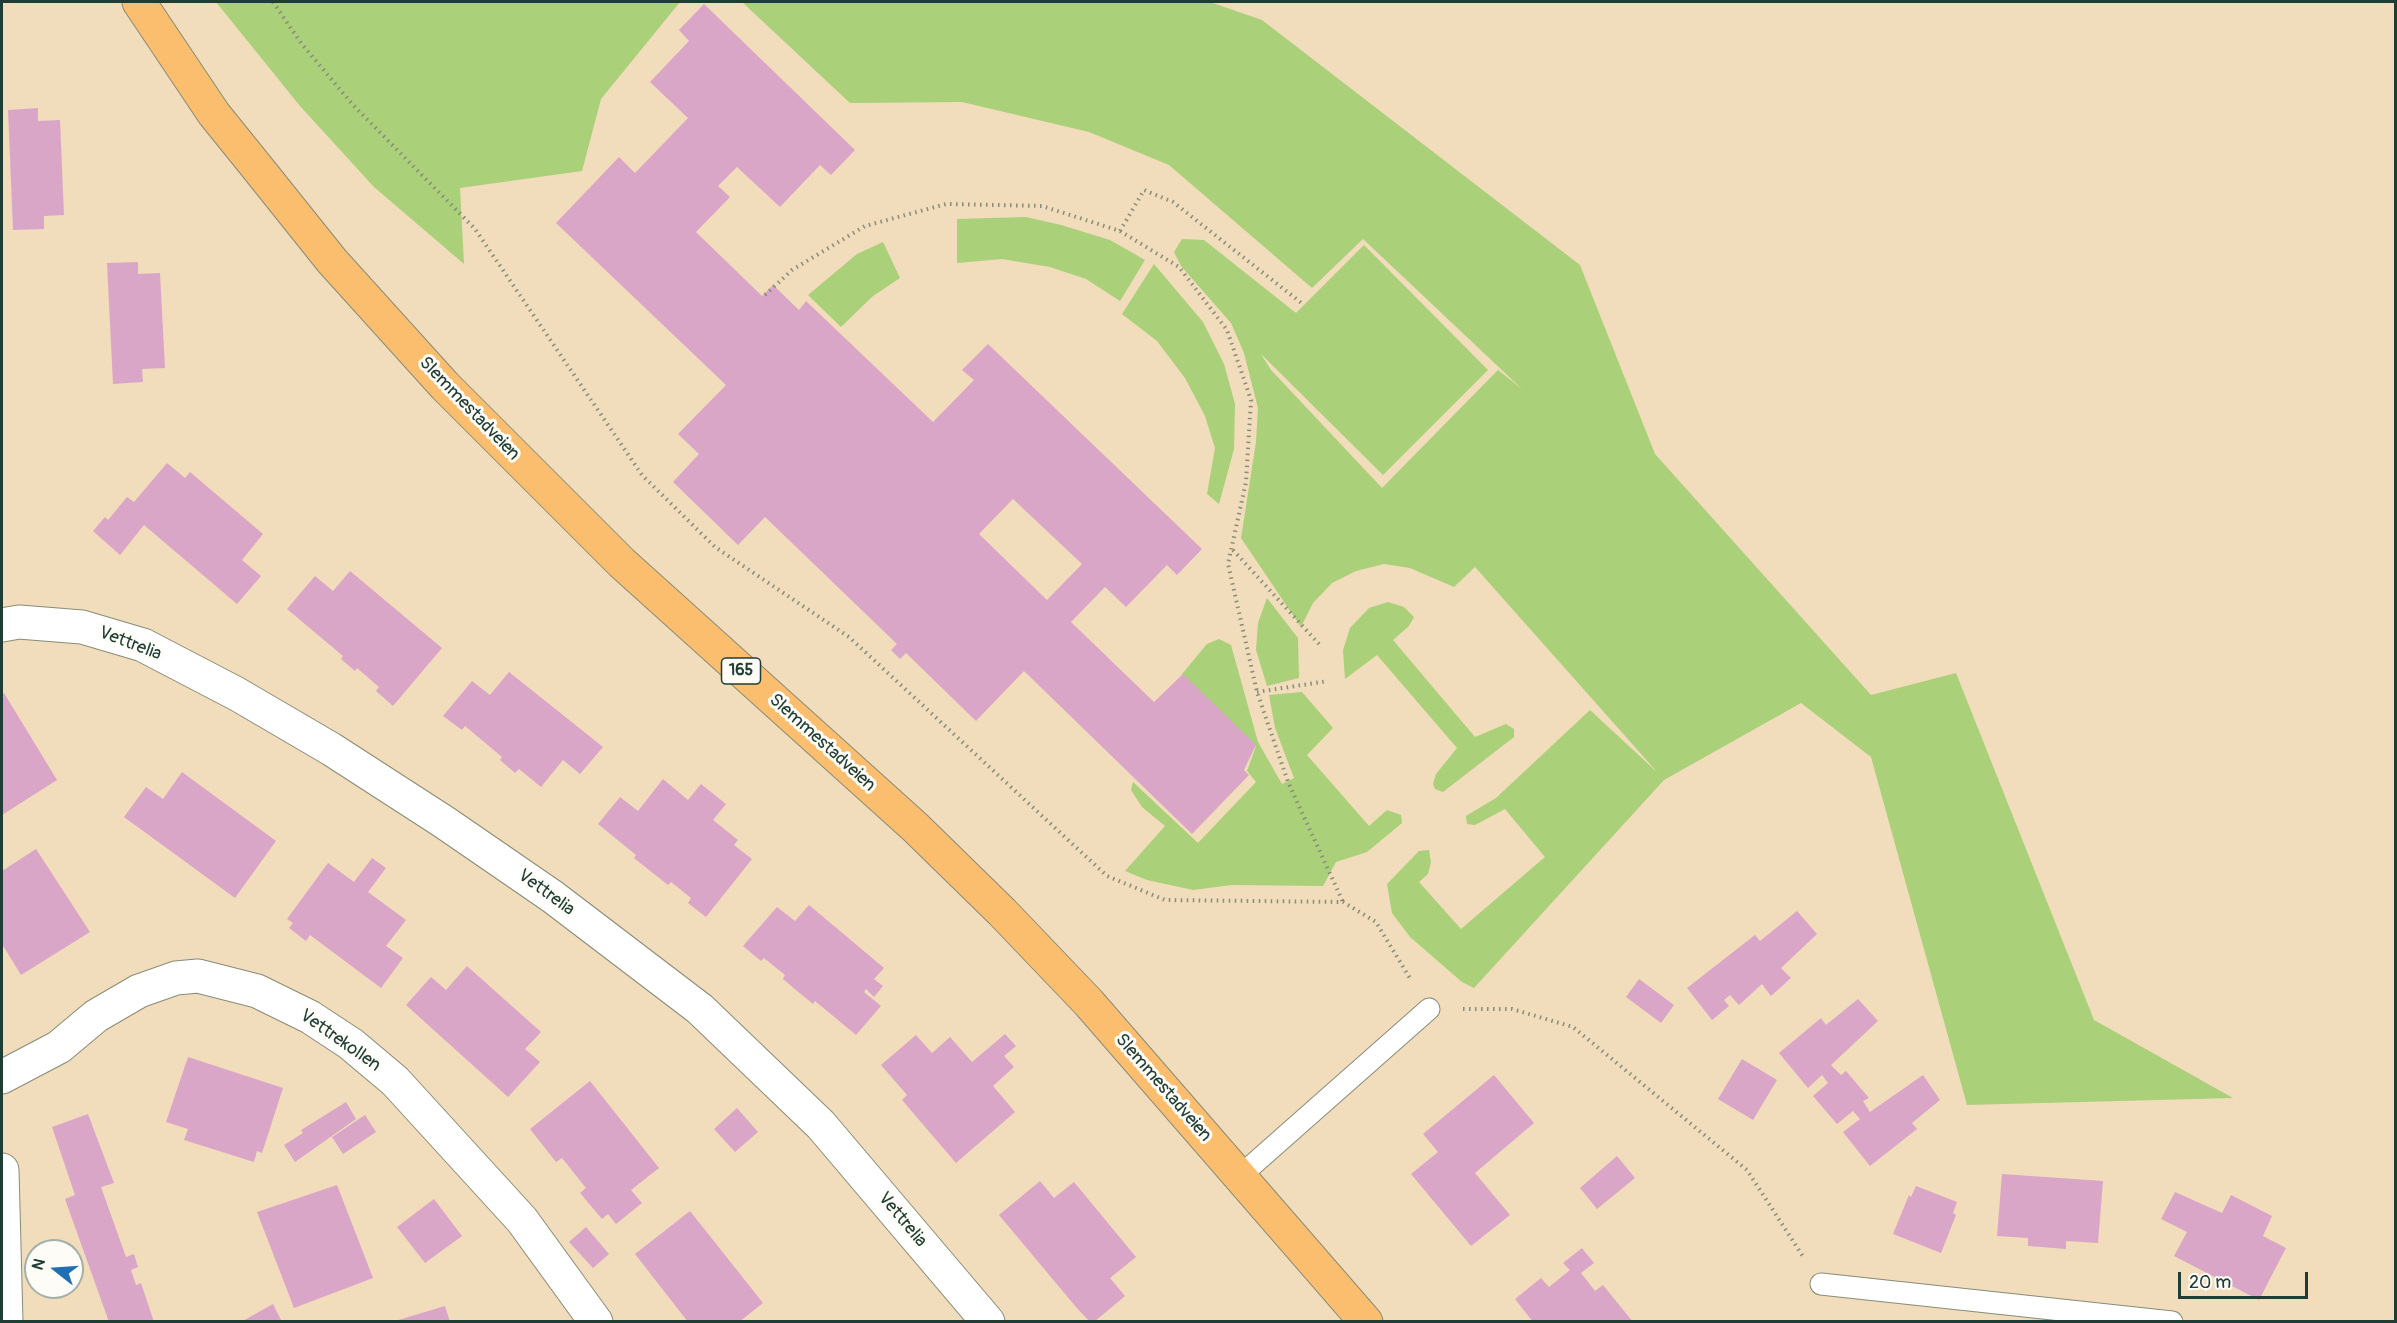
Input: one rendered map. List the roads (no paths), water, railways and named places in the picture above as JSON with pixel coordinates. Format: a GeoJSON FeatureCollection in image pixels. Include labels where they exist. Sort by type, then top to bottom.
{"type":"FeatureCollection","features":[{"type":"Feature","properties":{"kind":"main road","name":"Slemmestadveien"},"geometry":{"type":"LineString","coordinates":[[140,2],[214,114],[332,261],[445,386],[630,570],[915,827],[1002,912],[1089,1003],[1366,1322]]}},
{"type":"Feature","properties":{"kind":"street","name":"Vettrelia"},"geometry":{"type":"LineString","coordinates":[[2,625],[19,622],[82,627],[143,645],[237,694],[331,749],[554,897],[700,1009],[821,1125],[988,1322]]}},
{"type":"Feature","properties":{"kind":"street","name":"Vettrekollen"},"geometry":{"type":"LineString","coordinates":[[2,1077],[59,1047],[96,1016],[131,996],[176,978],[198,976],[257,991],[310,1017],[351,1044],[395,1081],[522,1220],[596,1322]]}},
{"type":"Feature","properties":{"kind":"street"},"geometry":{"type":"LineString","coordinates":[[2,1170],[6,1322]]}},
{"type":"Feature","properties":{"kind":"lane"},"geometry":{"type":"LineString","coordinates":[[1240,1176],[1429,1009]]}},
{"type":"Feature","properties":{"kind":"lane"},"geometry":{"type":"LineString","coordinates":[[1821,1284],[2172,1322]]}}]}
